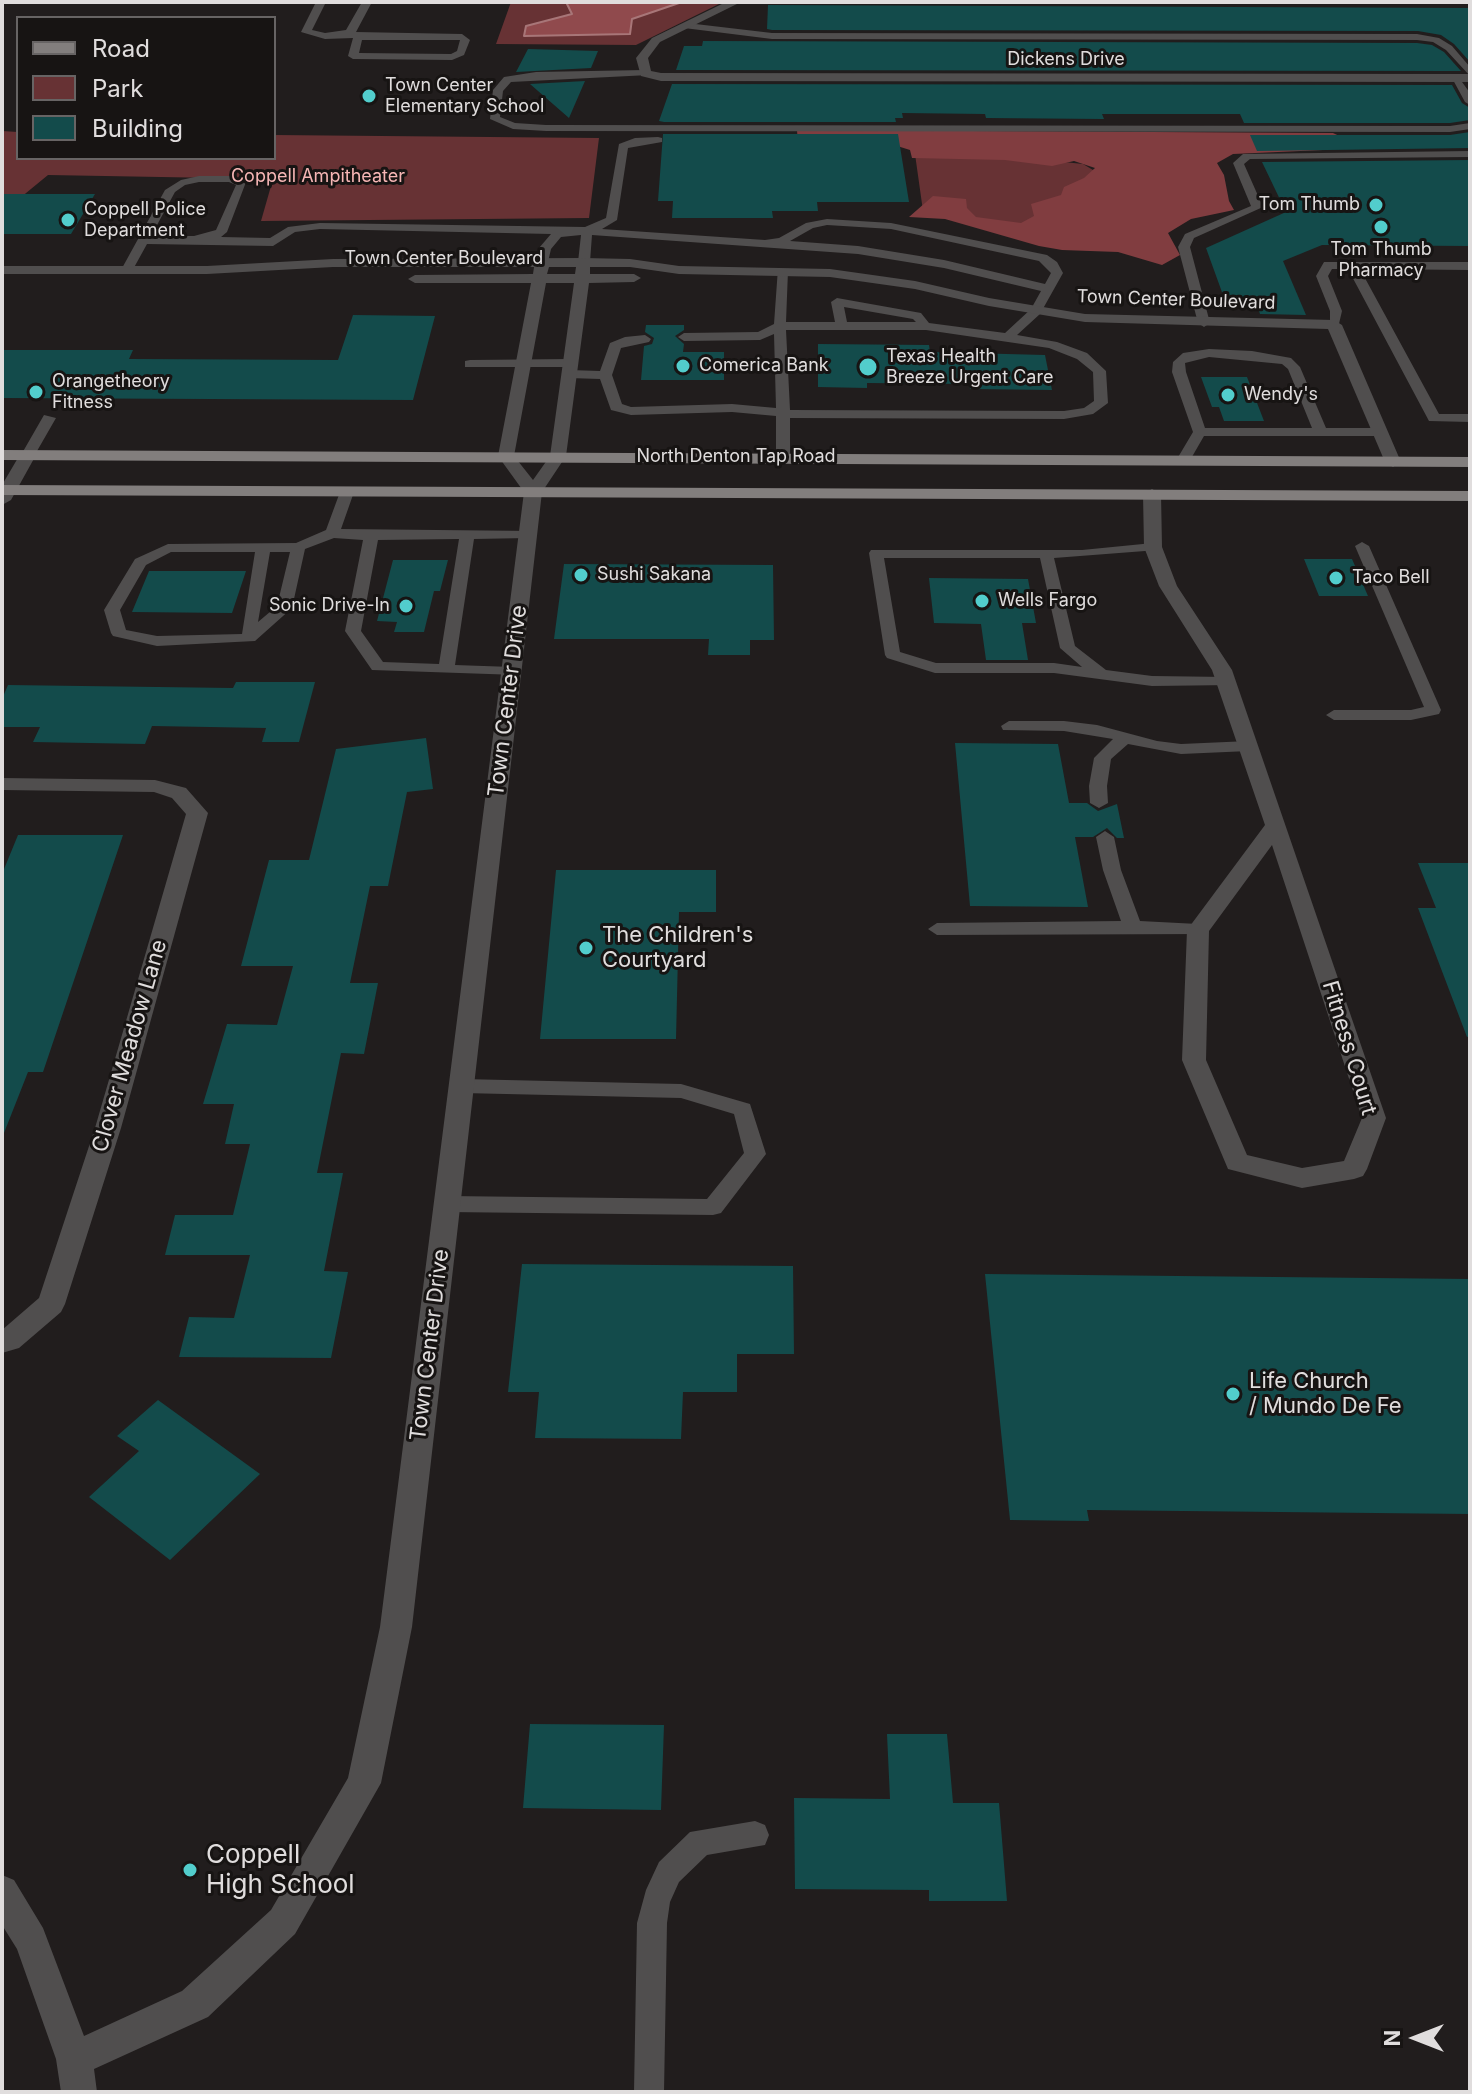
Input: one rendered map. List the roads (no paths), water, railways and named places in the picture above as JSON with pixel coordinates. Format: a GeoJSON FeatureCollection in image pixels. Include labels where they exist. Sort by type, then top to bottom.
{"type":"FeatureCollection","features":[{"type":"Feature","properties":{"kind":"main road","name":"North Denton Tap Road"},"geometry":{"type":"LineString","coordinates":[[2,455],[1470,462]]}},
{"type":"Feature","properties":{"kind":"main road"},"geometry":{"type":"LineString","coordinates":[[1185,495],[1247,485],[1373,484],[1393,474],[1393,462]]}},
{"type":"Feature","properties":{"kind":"main road"},"geometry":{"type":"LineString","coordinates":[[1407,495],[1422,481],[1435,476],[1470,476]]}},
{"type":"Feature","properties":{"kind":"main road","name":"North Denton Tap Road"},"geometry":{"type":"LineString","coordinates":[[4,494],[533,492],[1470,496]]}},
{"type":"Feature","properties":{"kind":"street"},"geometry":{"type":"LineString","coordinates":[[645,73],[642,58],[656,40],[735,2]]}},
{"type":"Feature","properties":{"kind":"street","name":"Dickens Drive"},"geometry":{"type":"LineString","coordinates":[[645,73],[661,77],[1466,76]]}},
{"type":"Feature","properties":{"kind":"street"},"geometry":{"type":"LineString","coordinates":[[533,492],[506,456],[542,262]]}},
{"type":"Feature","properties":{"kind":"street","name":"Town Center Boulevard"},"geometry":{"type":"LineString","coordinates":[[2,270],[207,270],[333,263],[584,262],[679,270],[830,273],[915,285],[1036,311],[1085,318],[1334,325]]}},
{"type":"Feature","properties":{"kind":"street","name":"Town Center Drive"},"geometry":{"type":"LineString","coordinates":[[76,2076],[195,2004],[283,1922],[364,1783],[396,1627],[533,492],[558,456],[584,262]]}},
{"type":"Feature","properties":{"kind":"street","name":"Town Center Boulevard"},"geometry":{"type":"LineString","coordinates":[[207,270],[340,279]]}},
{"type":"Feature","properties":{"kind":"street","name":"Town Center Boulevard"},"geometry":{"type":"LineString","coordinates":[[400,279],[628,279],[679,270]]}},
{"type":"Feature","properties":{"kind":"street"},"geometry":{"type":"LineString","coordinates":[[1334,325],[1393,462]]}},
{"type":"Feature","properties":{"kind":"street"},"geometry":{"type":"LineString","coordinates":[[4,494],[28,455]]}},
{"type":"Feature","properties":{"kind":"street","name":"Fitness Court"},"geometry":{"type":"LineString","coordinates":[[1152,494],[1153,547],[1168,586],[1197,627],[1227,682],[1374,1118],[1354,1169],[1302,1178],[1237,1162],[1194,1060],[1198,930]]}},
{"type":"Feature","properties":{"kind":"street","name":"Clover Meadow Lane"},"geometry":{"type":"LineString","coordinates":[[2,784],[155,786],[179,793],[197,813],[108,1128],[51,1304],[9,1340],[2,1342]]}},
{"type":"Feature","properties":{"kind":"street"},"geometry":{"type":"LineString","coordinates":[[1198,930],[1276,825]]}},
{"type":"Feature","properties":{"kind":"street"},"geometry":{"type":"LineString","coordinates":[[2,1892],[31,1940],[76,2076]]}},
{"type":"Feature","properties":{"kind":"lane"},"geometry":{"type":"LineString","coordinates":[[321,2],[306,32],[325,36],[354,35],[462,37],[465,40],[461,53],[452,57],[353,56],[351,54],[354,35],[354,29],[367,2]]}},
{"type":"Feature","properties":{"kind":"lane"},"geometry":{"type":"LineString","coordinates":[[687,26],[772,36],[1417,37],[1436,40],[1449,48],[1466,76],[1470,102]]}},
{"type":"Feature","properties":{"kind":"lane"},"geometry":{"type":"LineString","coordinates":[[645,73],[536,75],[508,79],[498,90],[495,119],[513,126],[546,128],[1450,129],[1470,126]]}},
{"type":"Feature","properties":{"kind":"lane"},"geometry":{"type":"LineString","coordinates":[[542,262],[545,248],[557,234],[587,231],[611,220],[623,146],[647,140],[787,139]]}},
{"type":"Feature","properties":{"kind":"lane"},"geometry":{"type":"LineString","coordinates":[[1204,323],[1184,247],[1189,236],[1257,207],[1238,163],[1247,156],[1470,154]]}},
{"type":"Feature","properties":{"kind":"lane"},"geometry":{"type":"LineString","coordinates":[[127,270],[171,190],[181,183],[214,178],[239,181],[242,188],[221,232],[194,240]]}},
{"type":"Feature","properties":{"kind":"lane"},"geometry":{"type":"LineString","coordinates":[[768,243],[782,241],[810,225],[827,222],[891,226],[1043,258],[1053,265],[1057,273],[1036,311],[1007,338]]}},
{"type":"Feature","properties":{"kind":"lane"},"geometry":{"type":"LineString","coordinates":[[143,240],[273,242],[292,229],[320,226],[587,231],[858,250],[1049,289]]}},
{"type":"Feature","properties":{"kind":"lane"},"geometry":{"type":"LineString","coordinates":[[584,262],[587,231]]}},
{"type":"Feature","properties":{"kind":"lane"},"geometry":{"type":"LineString","coordinates":[[1334,325],[1336,311],[1322,276],[1328,265],[1470,266]]}},
{"type":"Feature","properties":{"kind":"lane"},"geometry":{"type":"LineString","coordinates":[[1352,265],[1434,418],[1470,418]]}},
{"type":"Feature","properties":{"kind":"lane"},"geometry":{"type":"LineString","coordinates":[[782,271],[783,457]]}},
{"type":"Feature","properties":{"kind":"lane"},"geometry":{"type":"LineString","coordinates":[[842,326],[837,302],[917,316],[926,326]]}},
{"type":"Feature","properties":{"kind":"lane"},"geometry":{"type":"LineString","coordinates":[[645,339],[625,341],[615,346],[605,375],[616,407],[631,411],[732,408],[783,414],[962,417],[1064,415],[1088,411],[1101,403],[1099,371],[1082,356],[1052,345],[926,326],[780,326],[760,336],[684,337]]}},
{"type":"Feature","properties":{"kind":"lane"},"geometry":{"type":"LineString","coordinates":[[1184,459],[1200,432],[1179,372],[1179,362],[1188,356],[1209,353],[1266,356],[1294,367],[1321,432]]}},
{"type":"Feature","properties":{"kind":"lane"},"geometry":{"type":"LineString","coordinates":[[470,364],[523,363],[605,375]]}},
{"type":"Feature","properties":{"kind":"lane"},"geometry":{"type":"LineString","coordinates":[[28,455],[49,418]]}},
{"type":"Feature","properties":{"kind":"lane"},"geometry":{"type":"LineString","coordinates":[[1200,432],[1380,432]]}},
{"type":"Feature","properties":{"kind":"lane"},"geometry":{"type":"LineString","coordinates":[[332,533],[347,492]]}},
{"type":"Feature","properties":{"kind":"lane"},"geometry":{"type":"LineString","coordinates":[[298,547],[284,608],[249,638],[157,641],[119,633],[112,610],[140,562],[168,548],[298,547],[332,533],[371,536],[528,534]]}},
{"type":"Feature","properties":{"kind":"lane"},"geometry":{"type":"LineString","coordinates":[[446,669],[467,535]]}},
{"type":"Feature","properties":{"kind":"lane"},"geometry":{"type":"LineString","coordinates":[[371,536],[353,631],[378,667],[512,672]]}},
{"type":"Feature","properties":{"kind":"lane"},"geometry":{"type":"LineString","coordinates":[[1334,715],[1411,715],[1433,710],[1362,546]]}},
{"type":"Feature","properties":{"kind":"lane"},"geometry":{"type":"LineString","coordinates":[[249,638],[252,602],[263,547]]}},
{"type":"Feature","properties":{"kind":"lane"},"geometry":{"type":"LineString","coordinates":[[1153,547],[1082,554],[876,553],[893,655],[935,668],[1054,668],[1152,681],[1227,682]]}},
{"type":"Feature","properties":{"kind":"lane"},"geometry":{"type":"LineString","coordinates":[[1046,554],[1068,648],[1099,672]]}},
{"type":"Feature","properties":{"kind":"lane"},"geometry":{"type":"LineString","coordinates":[[1009,726],[1064,726],[1097,730],[1181,749],[1249,746]]}},
{"type":"Feature","properties":{"kind":"lane"},"geometry":{"type":"LineString","coordinates":[[1099,803],[1098,786],[1103,758],[1124,738]]}},
{"type":"Feature","properties":{"kind":"lane"},"geometry":{"type":"LineString","coordinates":[[1105,837],[1112,870],[1133,927]]}},
{"type":"Feature","properties":{"kind":"lane"},"geometry":{"type":"LineString","coordinates":[[937,929],[1133,927],[1198,930]]}},
{"type":"Feature","properties":{"kind":"lane"},"geometry":{"type":"LineString","coordinates":[[447,1204],[713,1207],[755,1154],[743,1109],[681,1091],[462,1086]]}},
{"type":"Feature","properties":{"kind":"lane"},"geometry":{"type":"LineString","coordinates":[[649,2092],[652,1923],[656,1900],[669,1872],[700,1842],[755,1835]]}},
{"type":"Feature","properties":{"kind":"place","name":"Town Center Elementary School"},"geometry":{"type":"Point","coordinates":[369,96]}},
{"type":"Feature","properties":{"kind":"place","name":"Tom Thumb"},"geometry":{"type":"Point","coordinates":[1376,205]}},
{"type":"Feature","properties":{"kind":"place","name":"Coppell Police Department"},"geometry":{"type":"Point","coordinates":[68,220]}},
{"type":"Feature","properties":{"kind":"place","name":"Tom Thumb Pharmacy"},"geometry":{"type":"Point","coordinates":[1381,227]}},
{"type":"Feature","properties":{"kind":"place","name":"Comerica Bank"},"geometry":{"type":"Point","coordinates":[683,366]}},
{"type":"Feature","properties":{"kind":"place","name":"Texas Health Breeze Urgent Care"},"geometry":{"type":"Point","coordinates":[868,367]}},
{"type":"Feature","properties":{"kind":"place","name":"Orangetheory Fitness"},"geometry":{"type":"Point","coordinates":[36,392]}},
{"type":"Feature","properties":{"kind":"place","name":"Wendy's"},"geometry":{"type":"Point","coordinates":[1228,395]}},
{"type":"Feature","properties":{"kind":"place","name":"Sushi Sakana"},"geometry":{"type":"Point","coordinates":[581,575]}},
{"type":"Feature","properties":{"kind":"place","name":"Taco Bell"},"geometry":{"type":"Point","coordinates":[1336,578]}},
{"type":"Feature","properties":{"kind":"place","name":"Wells Fargo"},"geometry":{"type":"Point","coordinates":[982,601]}},
{"type":"Feature","properties":{"kind":"place","name":"Sonic Drive-In"},"geometry":{"type":"Point","coordinates":[406,606]}},
{"type":"Feature","properties":{"kind":"place","name":"The Children's Courtyard"},"geometry":{"type":"Point","coordinates":[586,948]}},
{"type":"Feature","properties":{"kind":"place","name":"Life Church / Mundo De Fe"},"geometry":{"type":"Point","coordinates":[1233,1394]}},
{"type":"Feature","properties":{"kind":"place","name":"Coppell High School"},"geometry":{"type":"Point","coordinates":[190,1870]}},
{"type":"Feature","properties":{"kind":"park label","name":"Coppell Ampitheater"},"geometry":{"type":"Point","coordinates":[318,177]}}]}
